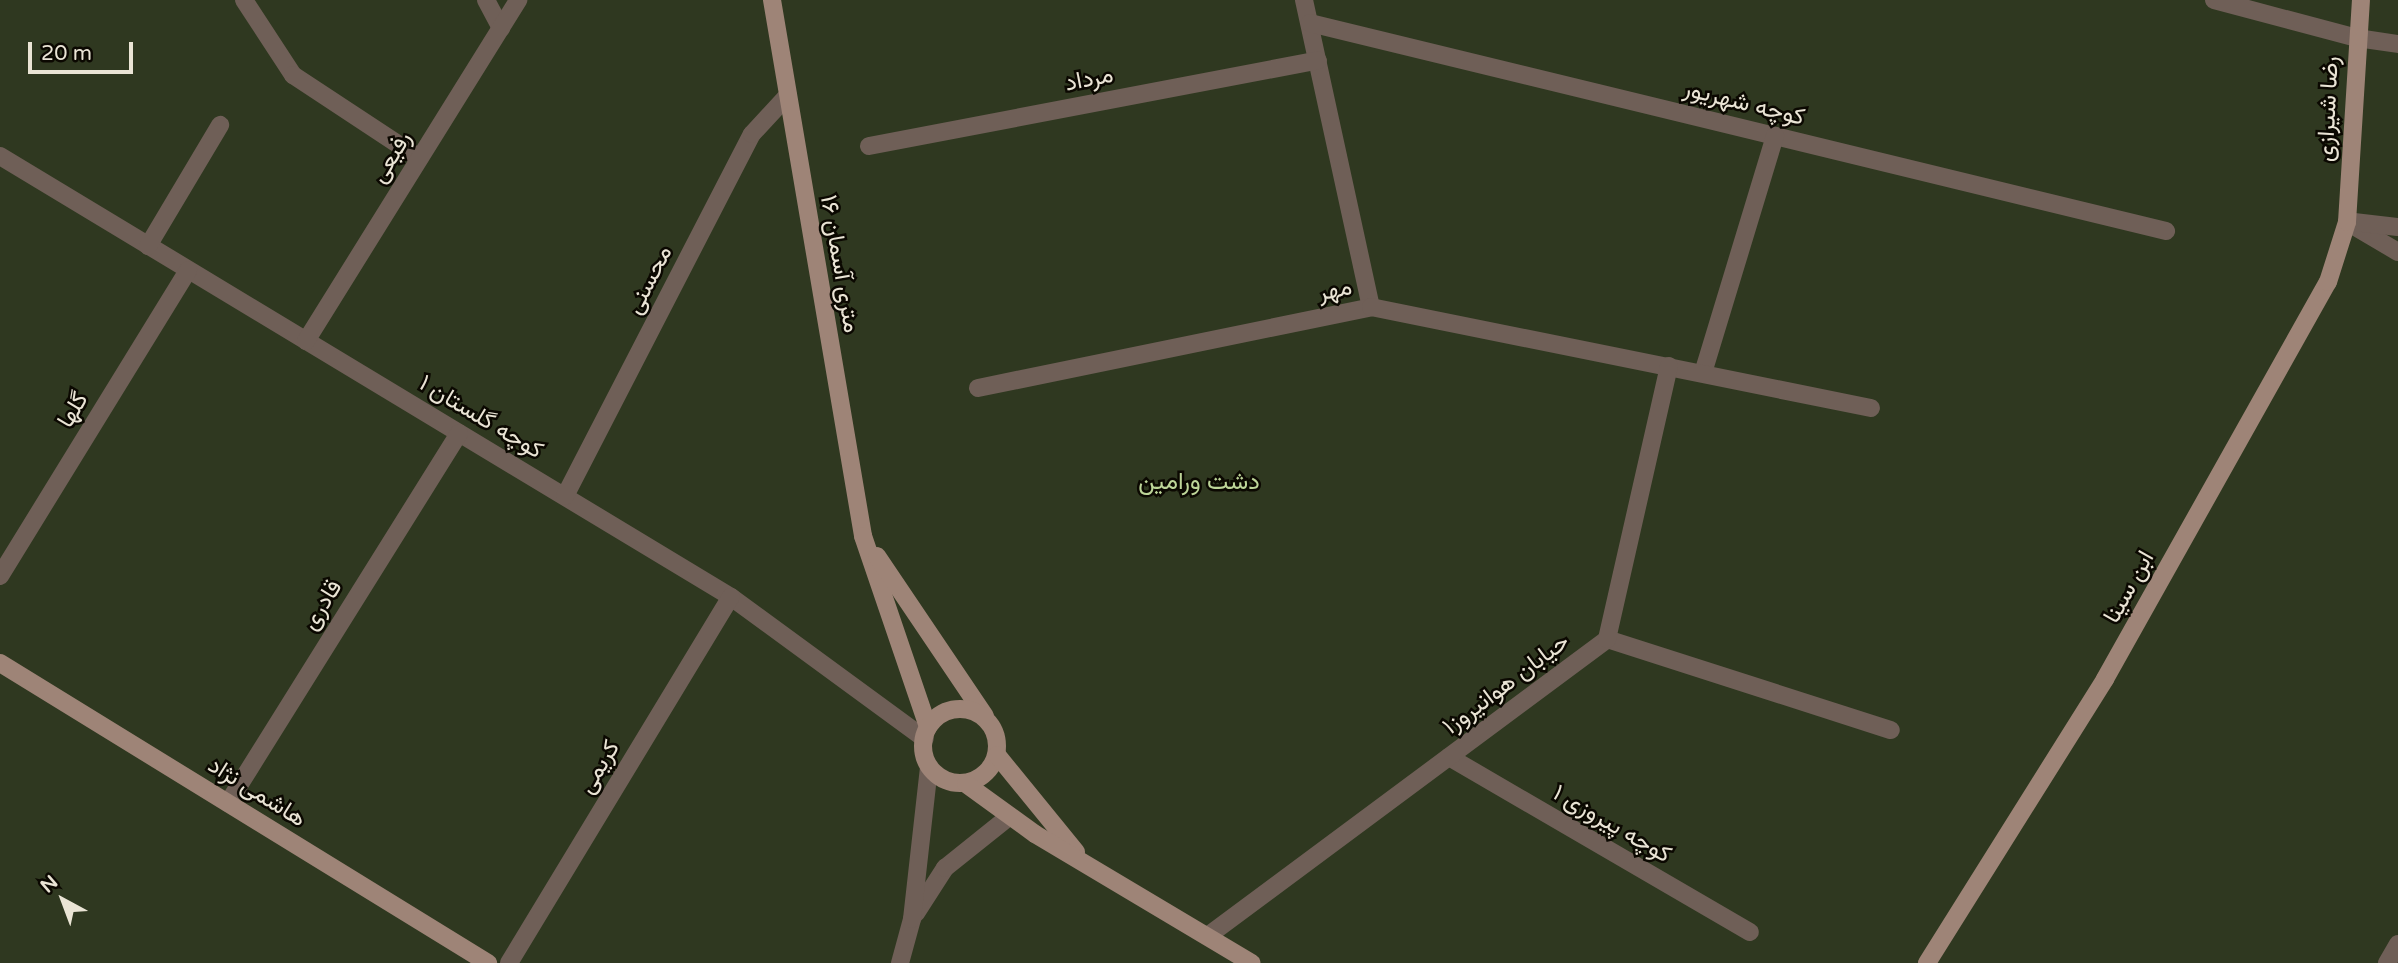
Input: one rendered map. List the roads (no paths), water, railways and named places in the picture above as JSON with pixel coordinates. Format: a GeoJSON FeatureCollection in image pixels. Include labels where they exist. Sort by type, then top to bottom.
{"type":"FeatureCollection","features":[{"type":"Feature","properties":{"kind":"main road","name":"۱۶ متری آسمان"},"geometry":{"type":"LineString","coordinates":[[772,0],[863,536],[926,733]]}},
{"type":"Feature","properties":{"kind":"main road","name":"رضا شیرازی"},"geometry":{"type":"LineString","coordinates":[[2347,222],[2361,0]]}},
{"type":"Feature","properties":{"kind":"main road","name":"ابن سینا"},"geometry":{"type":"LineString","coordinates":[[1927,963],[2105,680],[2328,282],[2347,222]]}},
{"type":"Feature","properties":{"kind":"main road","name":"۱۶ متری آسمان"},"geometry":{"type":"LineString","coordinates":[[863,536],[986,718]]}},
{"type":"Feature","properties":{"kind":"main road","name":"هاشمی نژاد"},"geometry":{"type":"LineString","coordinates":[[0,663],[488,963]]}},
{"type":"Feature","properties":{"kind":"main road"},"geometry":{"type":"LineString","coordinates":[[966,784],[985,775],[997,755],[997,736],[986,718],[966,708],[944,712],[926,733],[922,748],[929,768],[945,781],[966,784],[1010,816],[1088,865],[1209,935],[1243,961]]}},
{"type":"Feature","properties":{"kind":"main road"},"geometry":{"type":"LineString","coordinates":[[997,755],[1042,816],[1088,865]]}},
{"type":"Feature","properties":{"kind":"street"},"geometry":{"type":"LineString","coordinates":[[244,0],[293,75],[419,158]]}},
{"type":"Feature","properties":{"kind":"street"},"geometry":{"type":"LineString","coordinates":[[486,0],[501,28]]}},
{"type":"Feature","properties":{"kind":"street","name":"رفیعی"},"geometry":{"type":"LineString","coordinates":[[306,341],[518,0]]}},
{"type":"Feature","properties":{"kind":"street"},"geometry":{"type":"LineString","coordinates":[[1304,0],[1371,307]]}},
{"type":"Feature","properties":{"kind":"street"},"geometry":{"type":"LineString","coordinates":[[2214,0],[2357,38],[2398,44]]}},
{"type":"Feature","properties":{"kind":"street","name":"کوچه شهریور"},"geometry":{"type":"LineString","coordinates":[[1310,23],[2166,231]]}},
{"type":"Feature","properties":{"kind":"street","name":"مرداد"},"geometry":{"type":"LineString","coordinates":[[869,146],[1318,60]]}},
{"type":"Feature","properties":{"kind":"street","name":"محسنی"},"geometry":{"type":"LineString","coordinates":[[565,496],[752,134],[788,95]]}},
{"type":"Feature","properties":{"kind":"street"},"geometry":{"type":"LineString","coordinates":[[148,246],[220,125]]}},
{"type":"Feature","properties":{"kind":"street"},"geometry":{"type":"LineString","coordinates":[[1703,373],[1775,136]]}},
{"type":"Feature","properties":{"kind":"street","name":"کوچه گلستان ۱"},"geometry":{"type":"LineString","coordinates":[[0,156],[731,597],[926,733]]}},
{"type":"Feature","properties":{"kind":"street"},"geometry":{"type":"LineString","coordinates":[[2347,222],[2398,227]]}},
{"type":"Feature","properties":{"kind":"street"},"geometry":{"type":"LineString","coordinates":[[2347,222],[2398,252]]}},
{"type":"Feature","properties":{"kind":"street","name":"گلها"},"geometry":{"type":"LineString","coordinates":[[0,576],[188,270]]}},
{"type":"Feature","properties":{"kind":"street","name":"مهر"},"geometry":{"type":"LineString","coordinates":[[978,388],[1371,307],[1871,408]]}},
{"type":"Feature","properties":{"kind":"street","name":"حیابان هوانیروز۱"},"geometry":{"type":"LineString","coordinates":[[1209,935],[1607,639],[1669,366]]}},
{"type":"Feature","properties":{"kind":"street","name":"قادری"},"geometry":{"type":"LineString","coordinates":[[228,803],[459,433]]}},
{"type":"Feature","properties":{"kind":"street","name":"کریمی"},"geometry":{"type":"LineString","coordinates":[[509,963],[731,597]]}},
{"type":"Feature","properties":{"kind":"street"},"geometry":{"type":"LineString","coordinates":[[1607,639],[1891,730]]}},
{"type":"Feature","properties":{"kind":"street","name":"کوچه پیروزی ۱"},"geometry":{"type":"LineString","coordinates":[[1449,757],[1750,932]]}},
{"type":"Feature","properties":{"kind":"street"},"geometry":{"type":"LineString","coordinates":[[900,963],[912,919],[929,768]]}},
{"type":"Feature","properties":{"kind":"street"},"geometry":{"type":"LineString","coordinates":[[912,919],[945,868],[1010,816]]}},
{"type":"Feature","properties":{"kind":"street"},"geometry":{"type":"LineString","coordinates":[[2387,963],[2398,943]]}},
{"type":"Feature","properties":{"kind":"park label","name":"دشت ورامین"},"geometry":{"type":"Point","coordinates":[1199,482]}}]}
